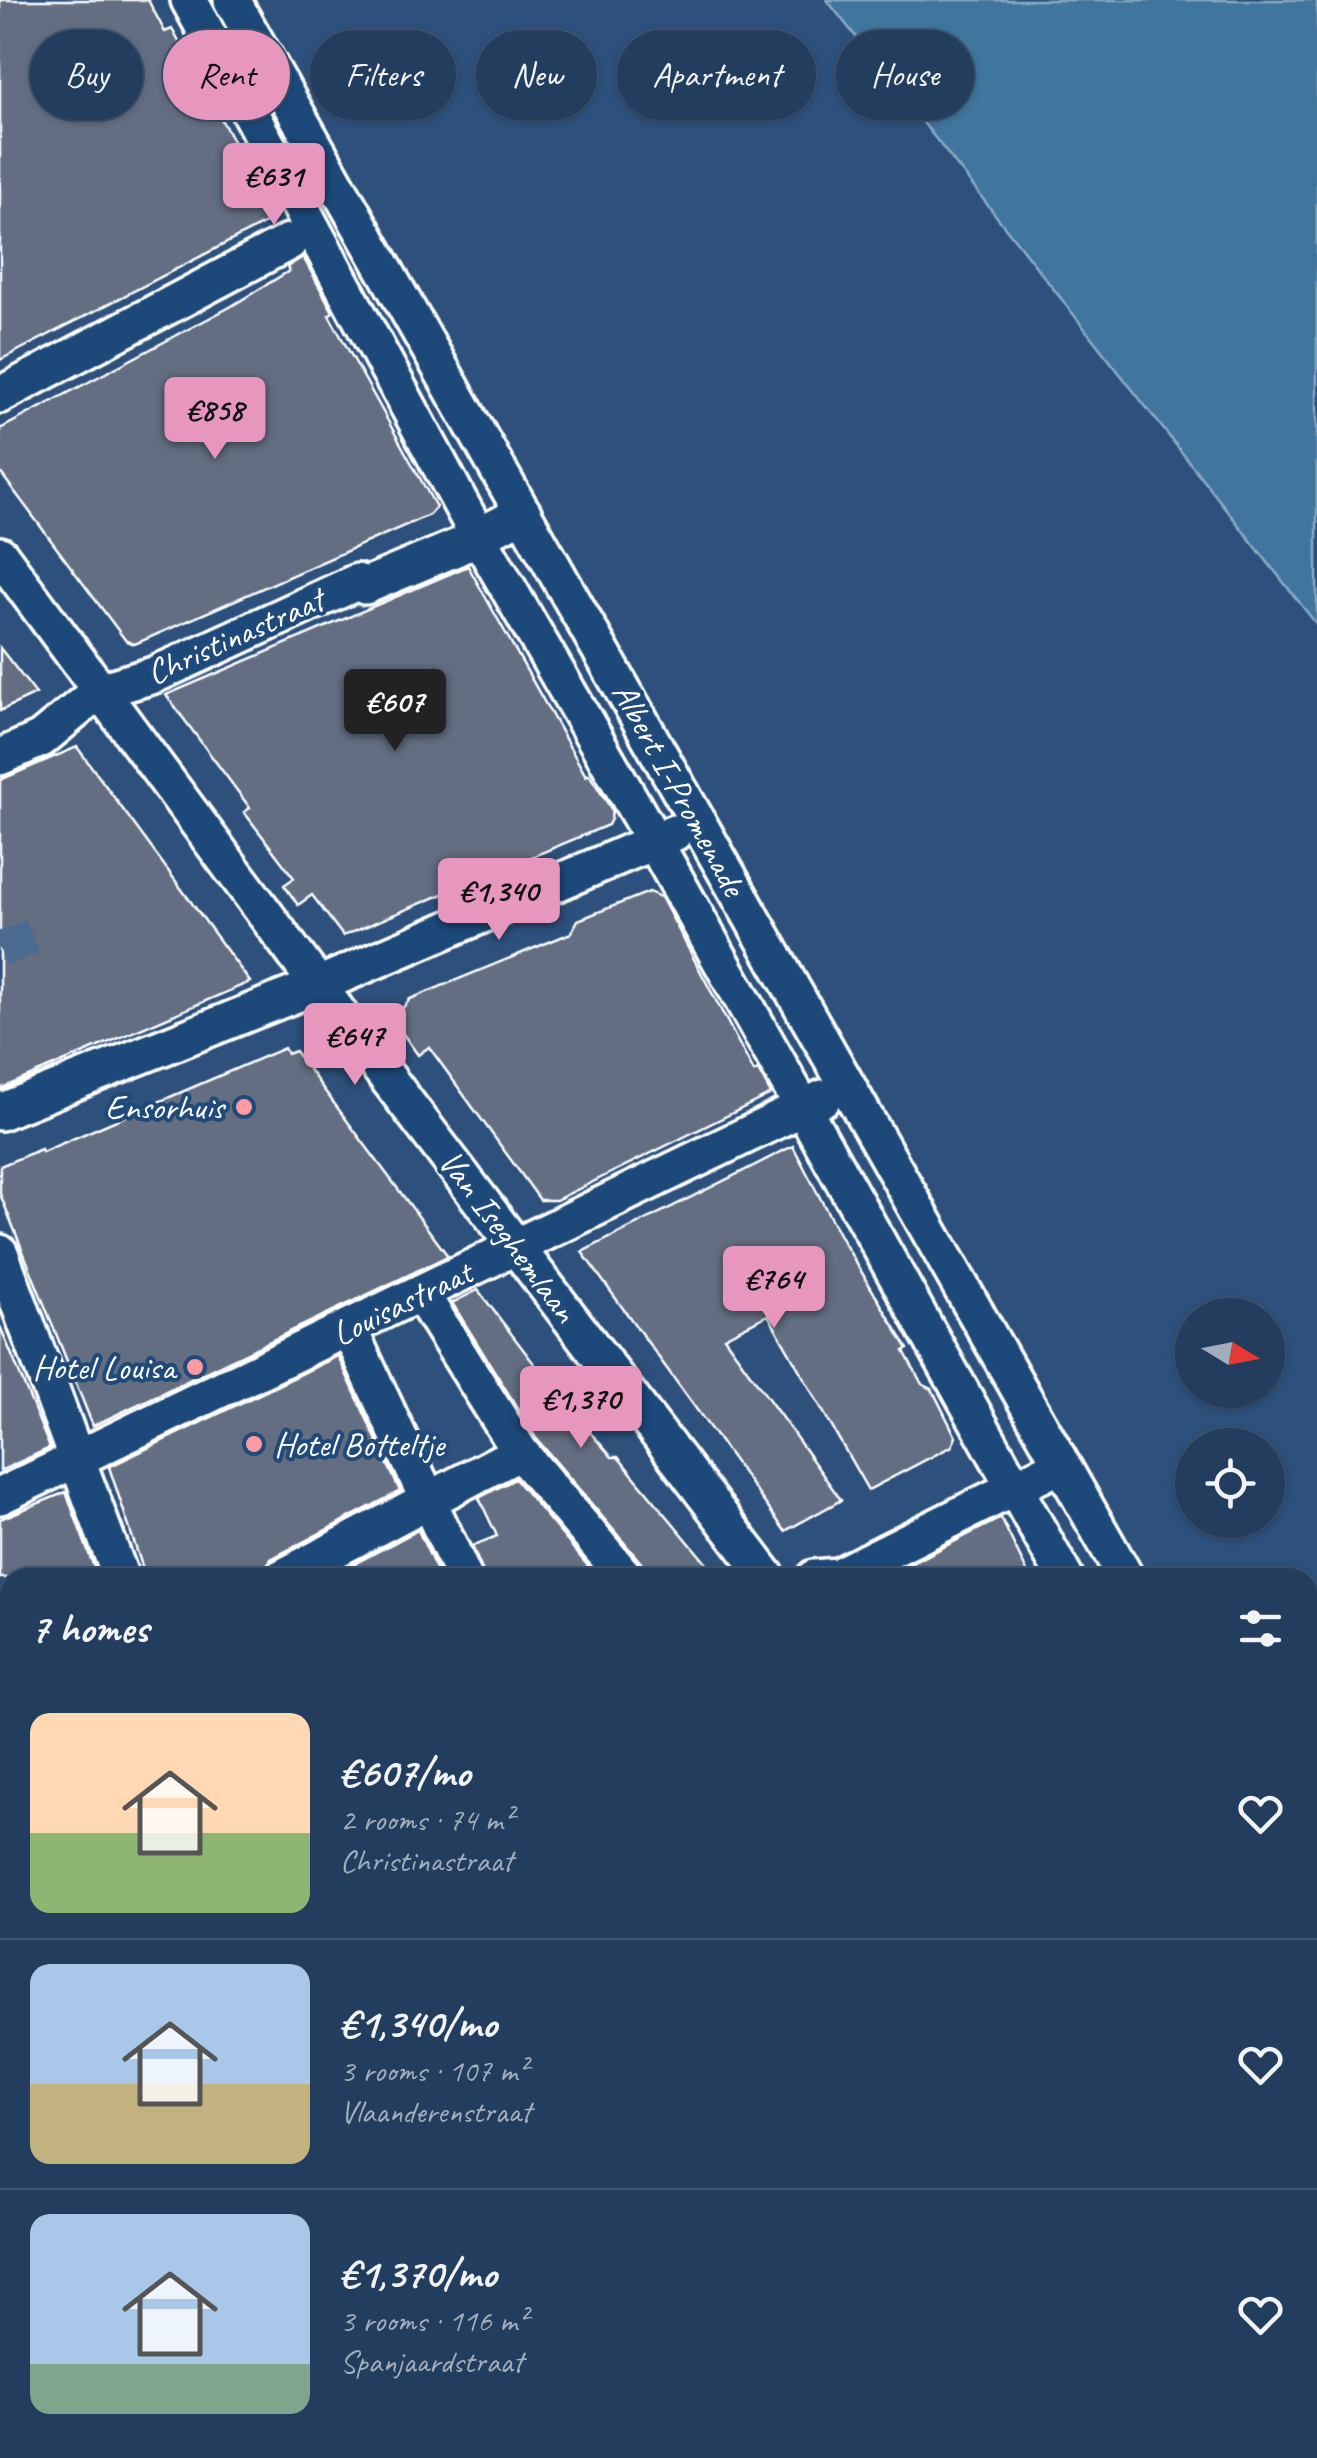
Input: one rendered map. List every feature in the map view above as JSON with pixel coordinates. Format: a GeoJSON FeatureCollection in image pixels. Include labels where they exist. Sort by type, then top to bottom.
{"type":"FeatureCollection","features":[{"type":"Feature","properties":{"kind":"street","name":"Albert I-Promenade"},"geometry":{"type":"LineString","coordinates":[[189,0],[300,233],[463,535],[654,841],[1059,1568]]}},
{"type":"Feature","properties":{"kind":"street","name":"Albert I-Promenade"},"geometry":{"type":"LineString","coordinates":[[232,0],[1120,1568]]}},
{"type":"Feature","properties":{"kind":"street"},"geometry":{"type":"LineString","coordinates":[[0,395],[186,296],[201,306],[298,252],[300,233],[348,205]]}},
{"type":"Feature","properties":{"kind":"street","name":"Christinastraat"},"geometry":{"type":"LineString","coordinates":[[0,757],[40,739],[99,692],[154,675],[357,582],[365,586],[381,580],[458,547],[463,535],[523,512]]}},
{"type":"Feature","properties":{"kind":"street","name":"Van Iseghemlaan"},"geometry":{"type":"LineString","coordinates":[[0,555],[318,985],[760,1568]]}},
{"type":"Feature","properties":{"kind":"street"},"geometry":{"type":"LineString","coordinates":[[0,1112],[318,985],[698,823]]}},
{"type":"Feature","properties":{"kind":"street","name":"Louisastraat"},"geometry":{"type":"LineString","coordinates":[[0,1496],[847,1086]]}},
{"type":"Feature","properties":{"kind":"street"},"geometry":{"type":"LineString","coordinates":[[4,1265],[117,1568]]}},
{"type":"Feature","properties":{"kind":"street"},"geometry":{"type":"LineString","coordinates":[[421,1294],[520,1452],[618,1568]]}},
{"type":"Feature","properties":{"kind":"street"},"geometry":{"type":"LineString","coordinates":[[349,1329],[460,1568]]}},
{"type":"Feature","properties":{"kind":"street"},"geometry":{"type":"LineString","coordinates":[[300,1568],[520,1452]]}},
{"type":"Feature","properties":{"kind":"street"},"geometry":{"type":"LineString","coordinates":[[854,1568],[1060,1464]]}},
{"type":"Feature","properties":{"kind":"water"},"geometry":{"type":"Polygon","coordinates":[[[827,0],[1317,0],[1317,625],[921,120],[974,120],[974,30],[851,30],[827,0]]]}},
{"type":"Feature","properties":{"kind":"building"},"geometry":{"type":"Polygon","coordinates":[[[0,0],[148,0],[164,30],[163,120],[222,120],[275,218],[0,360],[0,0]]]}},
{"type":"Feature","properties":{"kind":"building"},"geometry":{"type":"Polygon","coordinates":[[[303,257],[333,312],[329,315],[436,507],[429,515],[135,644],[126,641],[0,472],[0,429],[230,307],[289,271],[287,267],[303,257]]]}},
{"type":"Feature","properties":{"kind":"building"},"geometry":{"type":"Polygon","coordinates":[[[468,566],[586,776],[589,774],[612,810],[611,819],[608,825],[343,936],[312,895],[298,905],[284,885],[294,878],[244,812],[250,808],[166,695],[468,566]]]}},
{"type":"Feature","properties":{"kind":"building"},"geometry":{"type":"Polygon","coordinates":[[[0,648],[36,694],[0,711],[0,648]]]}},
{"type":"Feature","properties":{"kind":"building"},"geometry":{"type":"Polygon","coordinates":[[[77,747],[250,982],[0,1089],[0,780],[77,747]]]}},
{"type":"Feature","properties":{"kind":"building"},"geometry":{"type":"Polygon","coordinates":[[[649,892],[661,897],[754,1072],[758,1070],[771,1094],[556,1200],[540,1200],[429,1047],[418,1055],[393,1020],[410,999],[571,933],[578,920],[649,892]]]}},
{"type":"Feature","properties":{"kind":"building"},"geometry":{"type":"Polygon","coordinates":[[[284,1048],[287,1054],[295,1051],[448,1256],[93,1426],[0,1194],[0,1166],[41,1149],[42,1152],[284,1048]]]}},
{"type":"Feature","properties":{"kind":"building"},"geometry":{"type":"Polygon","coordinates":[[[793,1146],[841,1238],[908,1349],[904,1351],[922,1384],[932,1389],[956,1437],[952,1446],[868,1490],[768,1315],[724,1337],[841,1500],[785,1531],[582,1252],[793,1146]]]}},
{"type":"Feature","properties":{"kind":"building"},"geometry":{"type":"Polygon","coordinates":[[[478,1290],[564,1403],[612,1457],[618,1457],[707,1564],[702,1568],[643,1568],[536,1438],[452,1303],[478,1290]]]}},
{"type":"Feature","properties":{"kind":"building"},"geometry":{"type":"Polygon","coordinates":[[[0,1326],[50,1448],[0,1471],[0,1326]]]}},
{"type":"Feature","properties":{"kind":"building"},"geometry":{"type":"Polygon","coordinates":[[[338,1356],[400,1491],[271,1559],[266,1568],[143,1568],[109,1467],[338,1356]]]}},
{"type":"Feature","properties":{"kind":"building"},"geometry":{"type":"Polygon","coordinates":[[[515,1479],[590,1568],[481,1568],[472,1546],[497,1536],[479,1498],[515,1479]]]}},
{"type":"Feature","properties":{"kind":"building"},"geometry":{"type":"Polygon","coordinates":[[[66,1492],[94,1568],[0,1568],[0,1519],[66,1492]]]}},
{"type":"Feature","properties":{"kind":"building"},"geometry":{"type":"Polygon","coordinates":[[[1001,1518],[1025,1568],[903,1568],[1001,1518]]]}},
{"type":"Feature","properties":{"kind":"building"},"geometry":{"type":"Polygon","coordinates":[[[418,1530],[435,1568],[347,1568],[418,1530]]]}},
{"type":"Feature","properties":{"kind":"tunnel"},"geometry":{"type":"LineString","coordinates":[[0,950],[41,933]]}},
{"type":"Feature","properties":{"kind":"place","name":"Ensorhuis"},"geometry":{"type":"Point","coordinates":[244,1107]}},
{"type":"Feature","properties":{"kind":"place","name":"Hotel Louisa"},"geometry":{"type":"Point","coordinates":[195,1367]}},
{"type":"Feature","properties":{"kind":"place","name":"Hotel Botteltje"},"geometry":{"type":"Point","coordinates":[254,1444]}}]}
